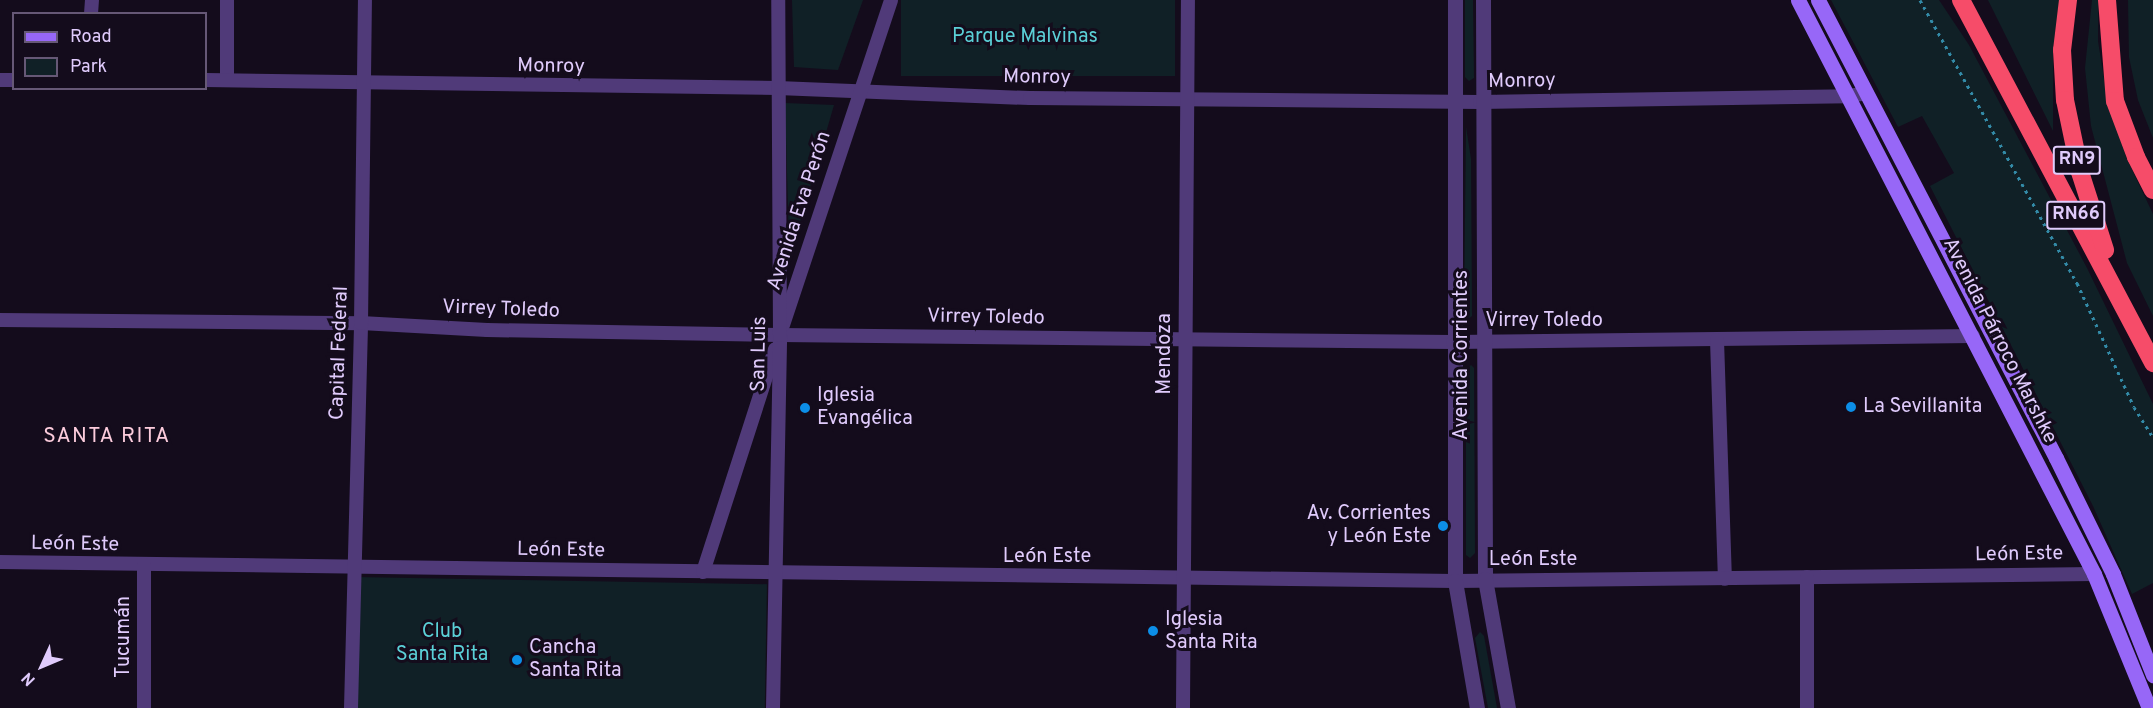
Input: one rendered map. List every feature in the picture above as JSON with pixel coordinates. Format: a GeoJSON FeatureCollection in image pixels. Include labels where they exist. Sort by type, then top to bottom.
{"type":"FeatureCollection","features":[{"type":"Feature","properties":{"kind":"highway","name":"RN66"},"geometry":{"type":"LineString","coordinates":[[1961,0],[2129,314]]}},
{"type":"Feature","properties":{"kind":"highway"},"geometry":{"type":"LineString","coordinates":[[1973,0],[2023,116]]}},
{"type":"Feature","properties":{"kind":"highway","name":"RN9"},"geometry":{"type":"LineString","coordinates":[[2068,0],[2062,50],[2064,100],[2080,172],[2129,314],[2153,363]]}},
{"type":"Feature","properties":{"kind":"highway"},"geometry":{"type":"LineString","coordinates":[[2107,0],[2115,101],[2136,157],[2153,190]]}},
{"type":"Feature","properties":{"kind":"main road","name":"Avenida Párroco Marshke"},"geometry":{"type":"LineString","coordinates":[[1798,0],[2094,574],[2149,708]]}},
{"type":"Feature","properties":{"kind":"main road","name":"Avenida Párroco Marshke"},"geometry":{"type":"LineString","coordinates":[[1818,0],[2056,458],[2112,574],[2153,675]]}},
{"type":"Feature","properties":{"kind":"street"},"geometry":{"type":"LineString","coordinates":[[227,0],[227,80]]}},
{"type":"Feature","properties":{"kind":"street","name":"Capital Federal"},"geometry":{"type":"LineString","coordinates":[[351,708],[352,567],[361,323],[365,0]]}},
{"type":"Feature","properties":{"kind":"street","name":"San Luis"},"geometry":{"type":"LineString","coordinates":[[773,708],[780,335],[778,0]]}},
{"type":"Feature","properties":{"kind":"street","name":"Avenida Eva Perón"},"geometry":{"type":"LineString","coordinates":[[703,572],[859,91],[891,0]]}},
{"type":"Feature","properties":{"kind":"street","name":"Mendoza"},"geometry":{"type":"LineString","coordinates":[[1183,708],[1188,0]]}},
{"type":"Feature","properties":{"kind":"street","name":"Avenida Corrientes"},"geometry":{"type":"LineString","coordinates":[[1455,0],[1453,342],[1455,581],[1477,708]]}},
{"type":"Feature","properties":{"kind":"street","name":"Avenida Corrientes"},"geometry":{"type":"LineString","coordinates":[[1483,0],[1480,102],[1485,579],[1508,708]]}},
{"type":"Feature","properties":{"kind":"street","name":"Monroy"},"geometry":{"type":"LineString","coordinates":[[207,80],[778,88],[1030,98],[1480,102],[1849,96],[1867,93]]}},
{"type":"Feature","properties":{"kind":"street","name":"Virrey Toledo"},"geometry":{"type":"LineString","coordinates":[[0,320],[361,323],[487,330],[1184,340],[1453,342],[1973,336]]}},
{"type":"Feature","properties":{"kind":"street"},"geometry":{"type":"LineString","coordinates":[[1717,340],[1725,579]]}},
{"type":"Feature","properties":{"kind":"street","name":"León Este"},"geometry":{"type":"LineString","coordinates":[[0,562],[1455,581],[2094,574]]}},
{"type":"Feature","properties":{"kind":"street","name":"Tucumán"},"geometry":{"type":"LineString","coordinates":[[144,565],[144,708]]}},
{"type":"Feature","properties":{"kind":"street"},"geometry":{"type":"LineString","coordinates":[[1807,577],[1807,708]]}},
{"type":"Feature","properties":{"kind":"path"},"geometry":{"type":"LineString","coordinates":[[1920,0],[2077,283],[2134,407],[2153,436]]}},
{"type":"Feature","properties":{"kind":"green space"},"geometry":{"type":"Polygon","coordinates":[[[792,0],[863,0],[838,70],[794,67],[792,0]]]}},
{"type":"Feature","properties":{"kind":"green space","name":"Parque Malvinas"},"geometry":{"type":"Polygon","coordinates":[[[901,0],[1175,0],[1175,76],[901,76],[901,0]]]}},
{"type":"Feature","properties":{"kind":"green space"},"geometry":{"type":"Polygon","coordinates":[[[1465,0],[1473,0],[1474,78],[1469,81],[1465,77],[1465,0]]]}},
{"type":"Feature","properties":{"kind":"green space"},"geometry":{"type":"Polygon","coordinates":[[[1831,0],[1939,0],[1969,45],[2087,268],[2153,404],[2153,583],[2132,594],[2093,506],[1930,186],[1954,173],[1922,116],[1898,127],[1831,0]]]}},
{"type":"Feature","properties":{"kind":"green space"},"geometry":{"type":"Polygon","coordinates":[[[1988,0],[2059,0],[2053,50],[2053,131],[1988,0]]]}},
{"type":"Feature","properties":{"kind":"green space"},"geometry":{"type":"Polygon","coordinates":[[[2092,0],[2098,0],[2098,41],[2107,98],[2126,157],[2153,214],[2153,316],[2127,263],[2091,126],[2085,68],[2092,0]]]}},
{"type":"Feature","properties":{"kind":"green space"},"geometry":{"type":"Polygon","coordinates":[[[2128,0],[2153,0],[2153,138],[2138,100],[2129,57],[2128,0]]]}},
{"type":"Feature","properties":{"kind":"green space"},"geometry":{"type":"Polygon","coordinates":[[[785,103],[834,105],[793,246],[789,241],[785,103]]]}},
{"type":"Feature","properties":{"kind":"green space"},"geometry":{"type":"Polygon","coordinates":[[[1466,127],[1471,159],[1472,316],[1467,320],[1464,315],[1466,127]]]}},
{"type":"Feature","properties":{"kind":"green space"},"geometry":{"type":"Polygon","coordinates":[[[1471,365],[1474,368],[1475,553],[1470,558],[1466,555],[1466,370],[1471,365]]]}},
{"type":"Feature","properties":{"kind":"green space","name":"Club Santa Rita"},"geometry":{"type":"Polygon","coordinates":[[[354,577],[767,584],[765,708],[352,708],[354,577]]]}},
{"type":"Feature","properties":{"kind":"green space"},"geometry":{"type":"Polygon","coordinates":[[[1480,632],[1484,636],[1497,708],[1488,708],[1475,638],[1480,632]]]}},
{"type":"Feature","properties":{"kind":"place","name":"La Sevillanita"},"geometry":{"type":"Point","coordinates":[1851,407]}},
{"type":"Feature","properties":{"kind":"place","name":"Iglesia Evangélica"},"geometry":{"type":"Point","coordinates":[805,408]}},
{"type":"Feature","properties":{"kind":"place","name":"Av. Corrientes y León Este"},"geometry":{"type":"Point","coordinates":[1443,526]}},
{"type":"Feature","properties":{"kind":"place","name":"Iglesia Santa Rita"},"geometry":{"type":"Point","coordinates":[1153,631]}},
{"type":"Feature","properties":{"kind":"place","name":"Cancha Santa Rita"},"geometry":{"type":"Point","coordinates":[517,660]}},
{"type":"Feature","properties":{"kind":"district","name":"SANTA RITA"},"geometry":{"type":"Point","coordinates":[107,437]}}]}
